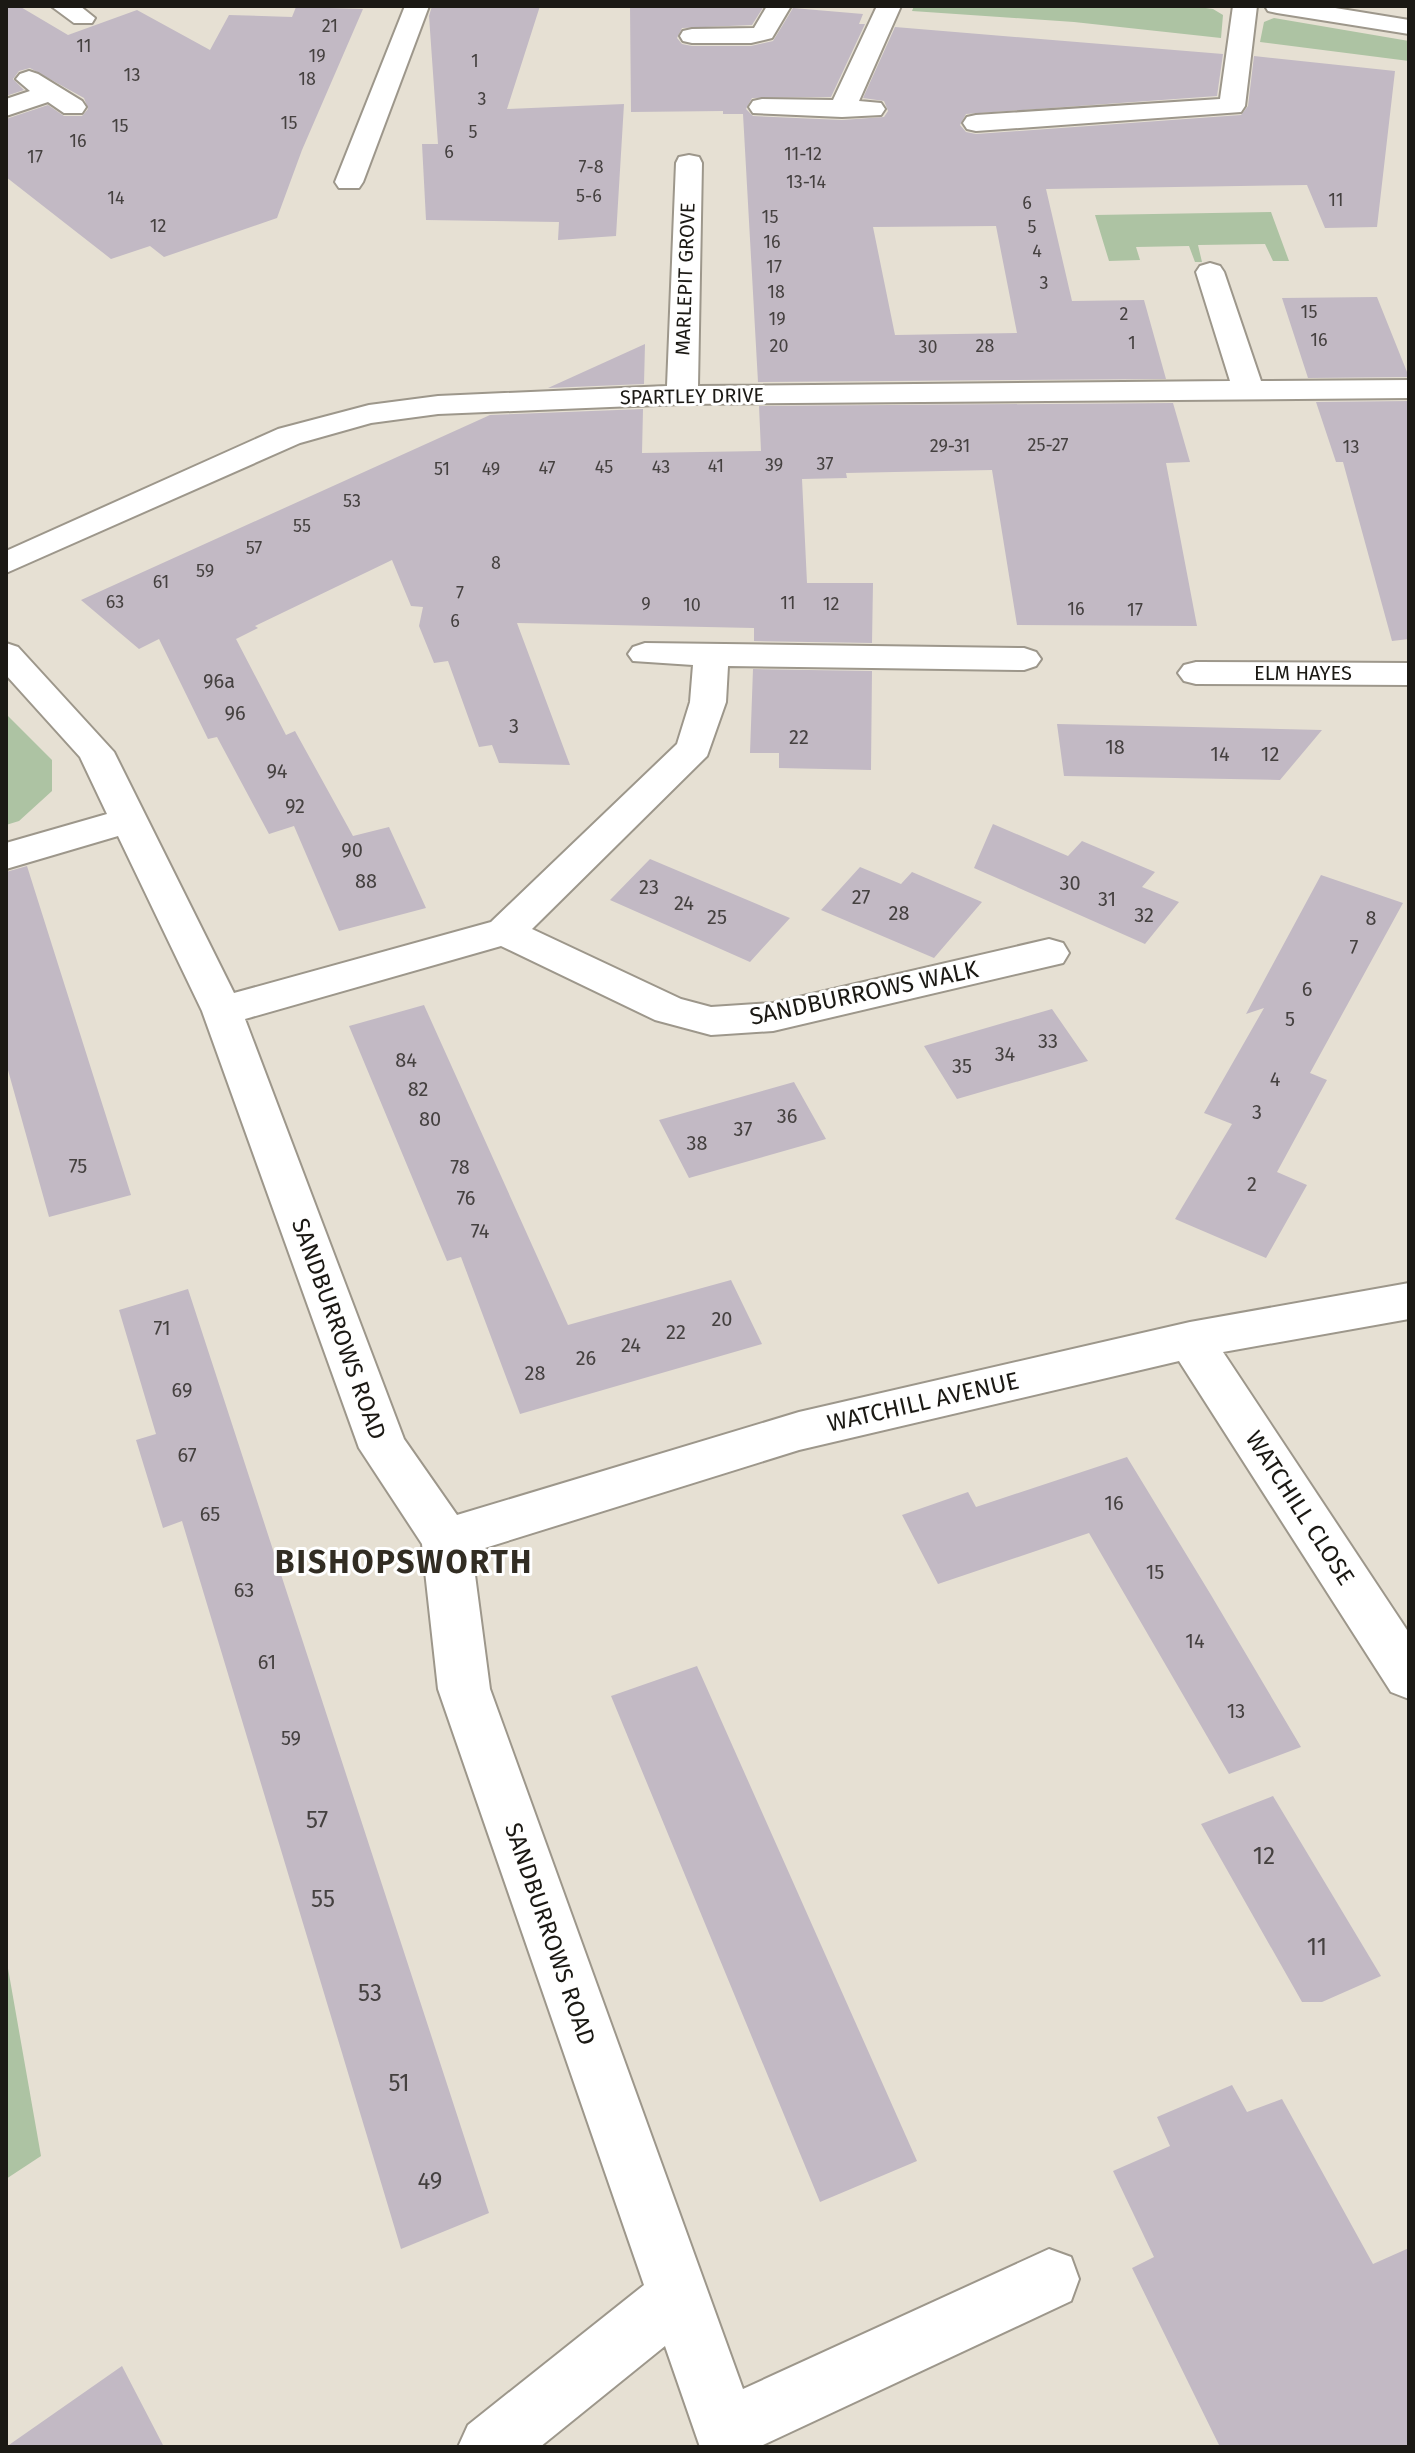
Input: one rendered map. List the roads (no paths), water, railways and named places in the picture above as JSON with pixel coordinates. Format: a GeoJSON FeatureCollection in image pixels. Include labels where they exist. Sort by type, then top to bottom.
{"type":"FeatureCollection","features":[{"type":"Feature","properties":{"kind":"street"},"geometry":{"type":"LineString","coordinates":[[349,182],[417,6]]}},
{"type":"Feature","properties":{"kind":"street"},"geometry":{"type":"LineString","coordinates":[[692,36],[751,36],[763,33],[779,6]]}},
{"type":"Feature","properties":{"kind":"street"},"geometry":{"type":"LineString","coordinates":[[842,109],[889,6]]}},
{"type":"Feature","properties":{"kind":"street"},"geometry":{"type":"LineString","coordinates":[[976,123],[1232,106],[1245,6]]}},
{"type":"Feature","properties":{"kind":"street"},"geometry":{"type":"LineString","coordinates":[[1277,6],[1409,27]]}},
{"type":"Feature","properties":{"kind":"street"},"geometry":{"type":"LineString","coordinates":[[6,108],[40,86],[73,107]]}},
{"type":"Feature","properties":{"kind":"street"},"geometry":{"type":"LineString","coordinates":[[762,107],[875,109]]}},
{"type":"Feature","properties":{"kind":"street","name":"MARLEPIT GROVE"},"geometry":{"type":"LineString","coordinates":[[682,395],[689,163]]}},
{"type":"Feature","properties":{"kind":"street"},"geometry":{"type":"LineString","coordinates":[[1210,272],[1248,389]]}},
{"type":"Feature","properties":{"kind":"street","name":"SPARTLEY DRIVE"},"geometry":{"type":"LineString","coordinates":[[6,563],[289,436],[369,414],[438,405],[682,395],[1409,389]]}},
{"type":"Feature","properties":{"kind":"street","name":"SANDBURROWS ROAD"},"geometry":{"type":"LineString","coordinates":[[6,654],[96,752],[222,1011],[383,1448],[446,1539],[464,1689],[729,2438]]}},
{"type":"Feature","properties":{"kind":"street"},"geometry":{"type":"LineString","coordinates":[[645,654],[1024,659]]}},
{"type":"Feature","properties":{"kind":"street"},"geometry":{"type":"LineString","coordinates":[[222,1011],[505,932],[694,748],[708,702],[711,655]]}},
{"type":"Feature","properties":{"kind":"street","name":"ELM HAYES"},"geometry":{"type":"LineString","coordinates":[[1196,673],[1409,674]]}},
{"type":"Feature","properties":{"kind":"street"},"geometry":{"type":"LineString","coordinates":[[6,856],[128,820]]}},
{"type":"Feature","properties":{"kind":"street","name":"SANDBURROWS WALK"},"geometry":{"type":"LineString","coordinates":[[505,932],[669,1010],[711,1021],[773,1017],[1049,953]]}},
{"type":"Feature","properties":{"kind":"street","name":"WATCHILL AVENUE"},"geometry":{"type":"LineString","coordinates":[[446,1539],[799,1431],[1190,1340],[1409,1301]]}},
{"type":"Feature","properties":{"kind":"street","name":"WATCHILL CLOSE"},"geometry":{"type":"LineString","coordinates":[[1190,1340],[1409,1676]]}},
{"type":"Feature","properties":{"kind":"street"},"geometry":{"type":"LineString","coordinates":[[729,2438],[1049,2279]]}},
{"type":"Feature","properties":{"kind":"street"},"geometry":{"type":"LineString","coordinates":[[490,2447],[678,2297]]}},
{"type":"Feature","properties":{"kind":"district","name":"BISHOPSWORTH"},"geometry":{"type":"Point","coordinates":[404,1562]}}]}
